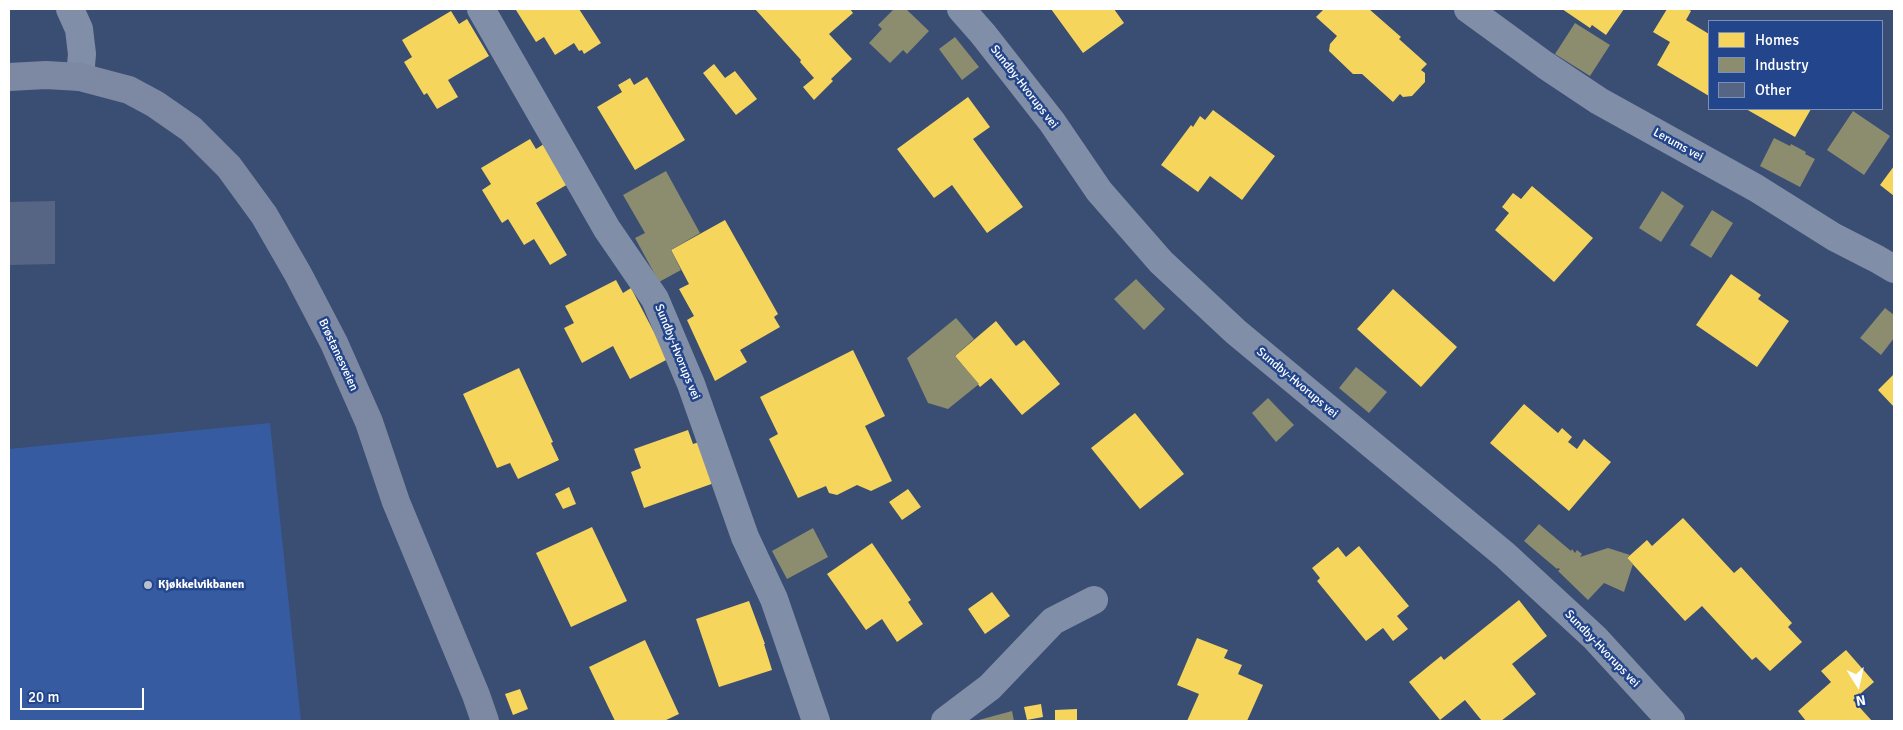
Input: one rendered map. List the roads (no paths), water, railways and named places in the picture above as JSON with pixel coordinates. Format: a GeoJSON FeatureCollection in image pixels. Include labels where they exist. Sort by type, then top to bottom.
{"type":"FeatureCollection","features":[{"type":"Feature","properties":{"kind":"street"},"geometry":{"type":"LineString","coordinates":[[70,9],[78,29],[82,54],[80,77]]}},
{"type":"Feature","properties":{"kind":"street","name":"Sundby-Hvorups vei"},"geometry":{"type":"LineString","coordinates":[[481,9],[607,229],[655,299],[691,384],[745,537],[774,598],[816,721]]}},
{"type":"Feature","properties":{"kind":"street","name":"Sundby-Hvorups vei"},"geometry":{"type":"LineString","coordinates":[[961,9],[984,34],[1052,122],[1099,191],[1161,262],[1236,332],[1505,555],[1595,638],[1671,721]]}},
{"type":"Feature","properties":{"kind":"street","name":"Lerums vei"},"geometry":{"type":"LineString","coordinates":[[1468,9],[1545,65],[1599,101],[1756,188],[1834,238],[1894,269]]}},
{"type":"Feature","properties":{"kind":"street","name":"Brøstanesveien"},"geometry":{"type":"LineString","coordinates":[[9,77],[46,75],[80,77],[129,90],[155,104],[191,129],[229,167],[264,215],[298,274],[334,343],[365,413],[396,502],[485,721]]}},
{"type":"Feature","properties":{"kind":"street"},"geometry":{"type":"LineString","coordinates":[[945,721],[990,687],[1053,622],[1094,600]]}},
{"type":"Feature","properties":{"kind":"place","name":"Kjøkkelvikbanen"},"geometry":{"type":"Point","coordinates":[148,585]}}]}
